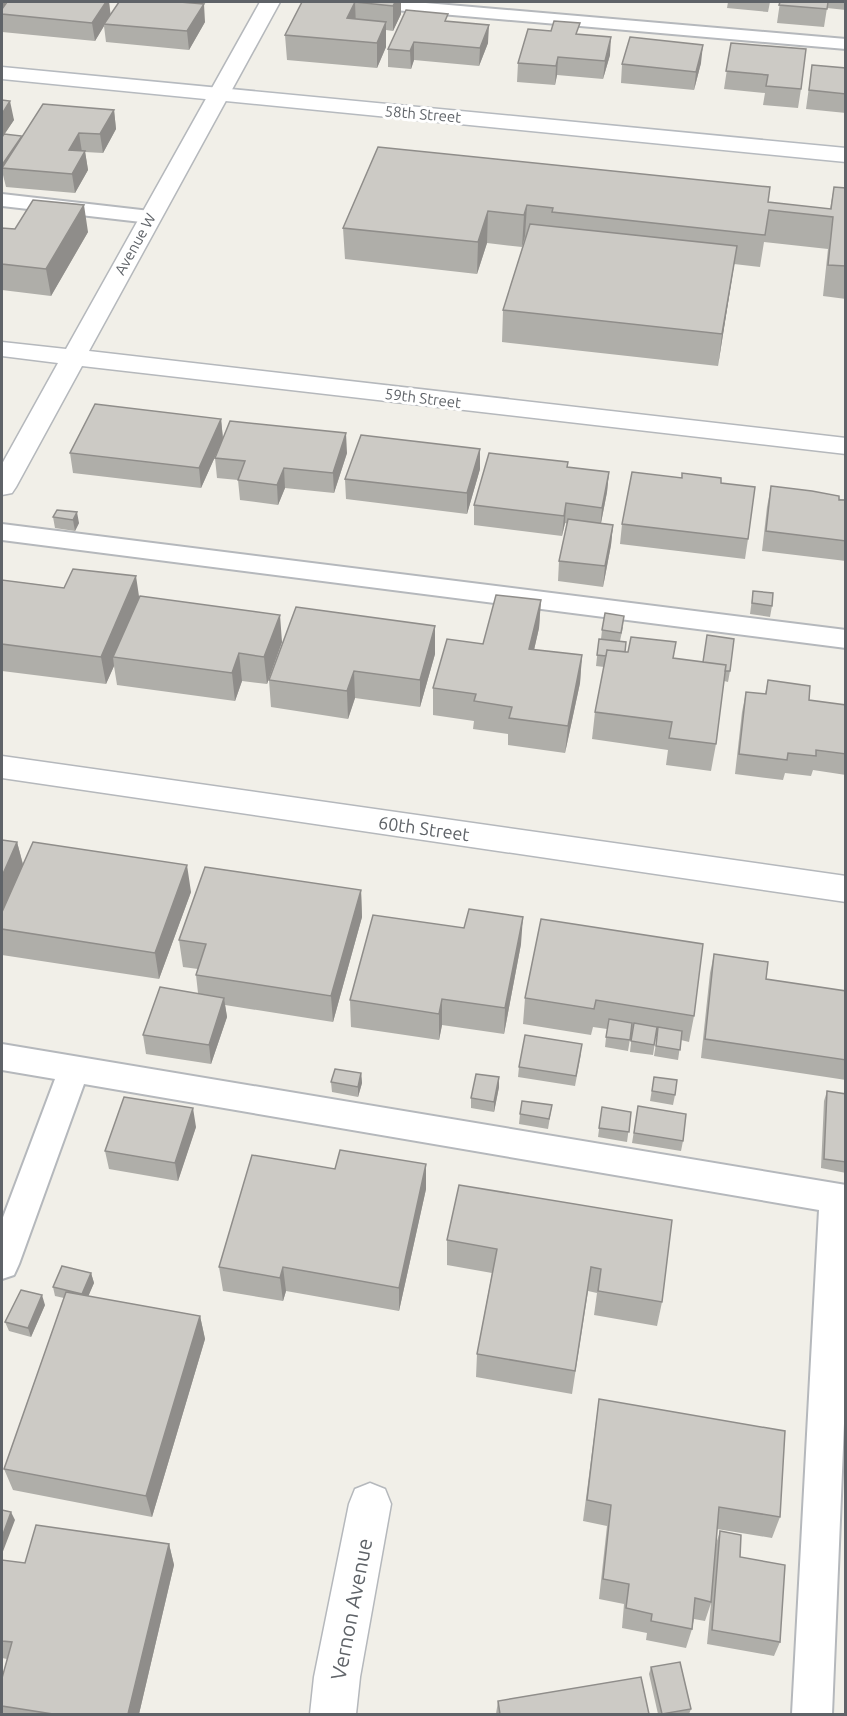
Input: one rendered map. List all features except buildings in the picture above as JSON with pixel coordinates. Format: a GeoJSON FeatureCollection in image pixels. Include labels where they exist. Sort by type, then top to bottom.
{"type":"FeatureCollection","features":[{"type":"Feature","properties":{"kind":"street","name":"Avenue W"},"geometry":{"type":"LineString","coordinates":[[2,487],[270,2]]}},
{"type":"Feature","properties":{"kind":"street","name":"58th Street"},"geometry":{"type":"LineString","coordinates":[[2,74],[846,155]]}},
{"type":"Feature","properties":{"kind":"street","name":"59th Street"},"geometry":{"type":"LineString","coordinates":[[2,349],[846,446]]}},
{"type":"Feature","properties":{"kind":"street","name":"60th Street"},"geometry":{"type":"LineString","coordinates":[[2,766],[846,889]]}},
{"type":"Feature","properties":{"kind":"street","name":"Vernon Avenue"},"geometry":{"type":"LineString","coordinates":[[333,1714],[337,1677],[370,1504]]}},
{"type":"Feature","properties":{"kind":"lane"},"geometry":{"type":"LineString","coordinates":[[360,2],[846,44]]}},
{"type":"Feature","properties":{"kind":"lane"},"geometry":{"type":"LineString","coordinates":[[2,200],[150,217]]}},
{"type":"Feature","properties":{"kind":"lane"},"geometry":{"type":"LineString","coordinates":[[2,532],[846,639]]}},
{"type":"Feature","properties":{"kind":"lane"},"geometry":{"type":"LineString","coordinates":[[2,1057],[841,1199],[812,1714]]}},
{"type":"Feature","properties":{"kind":"lane"},"geometry":{"type":"LineString","coordinates":[[2,1263],[74,1070]]}}]}
